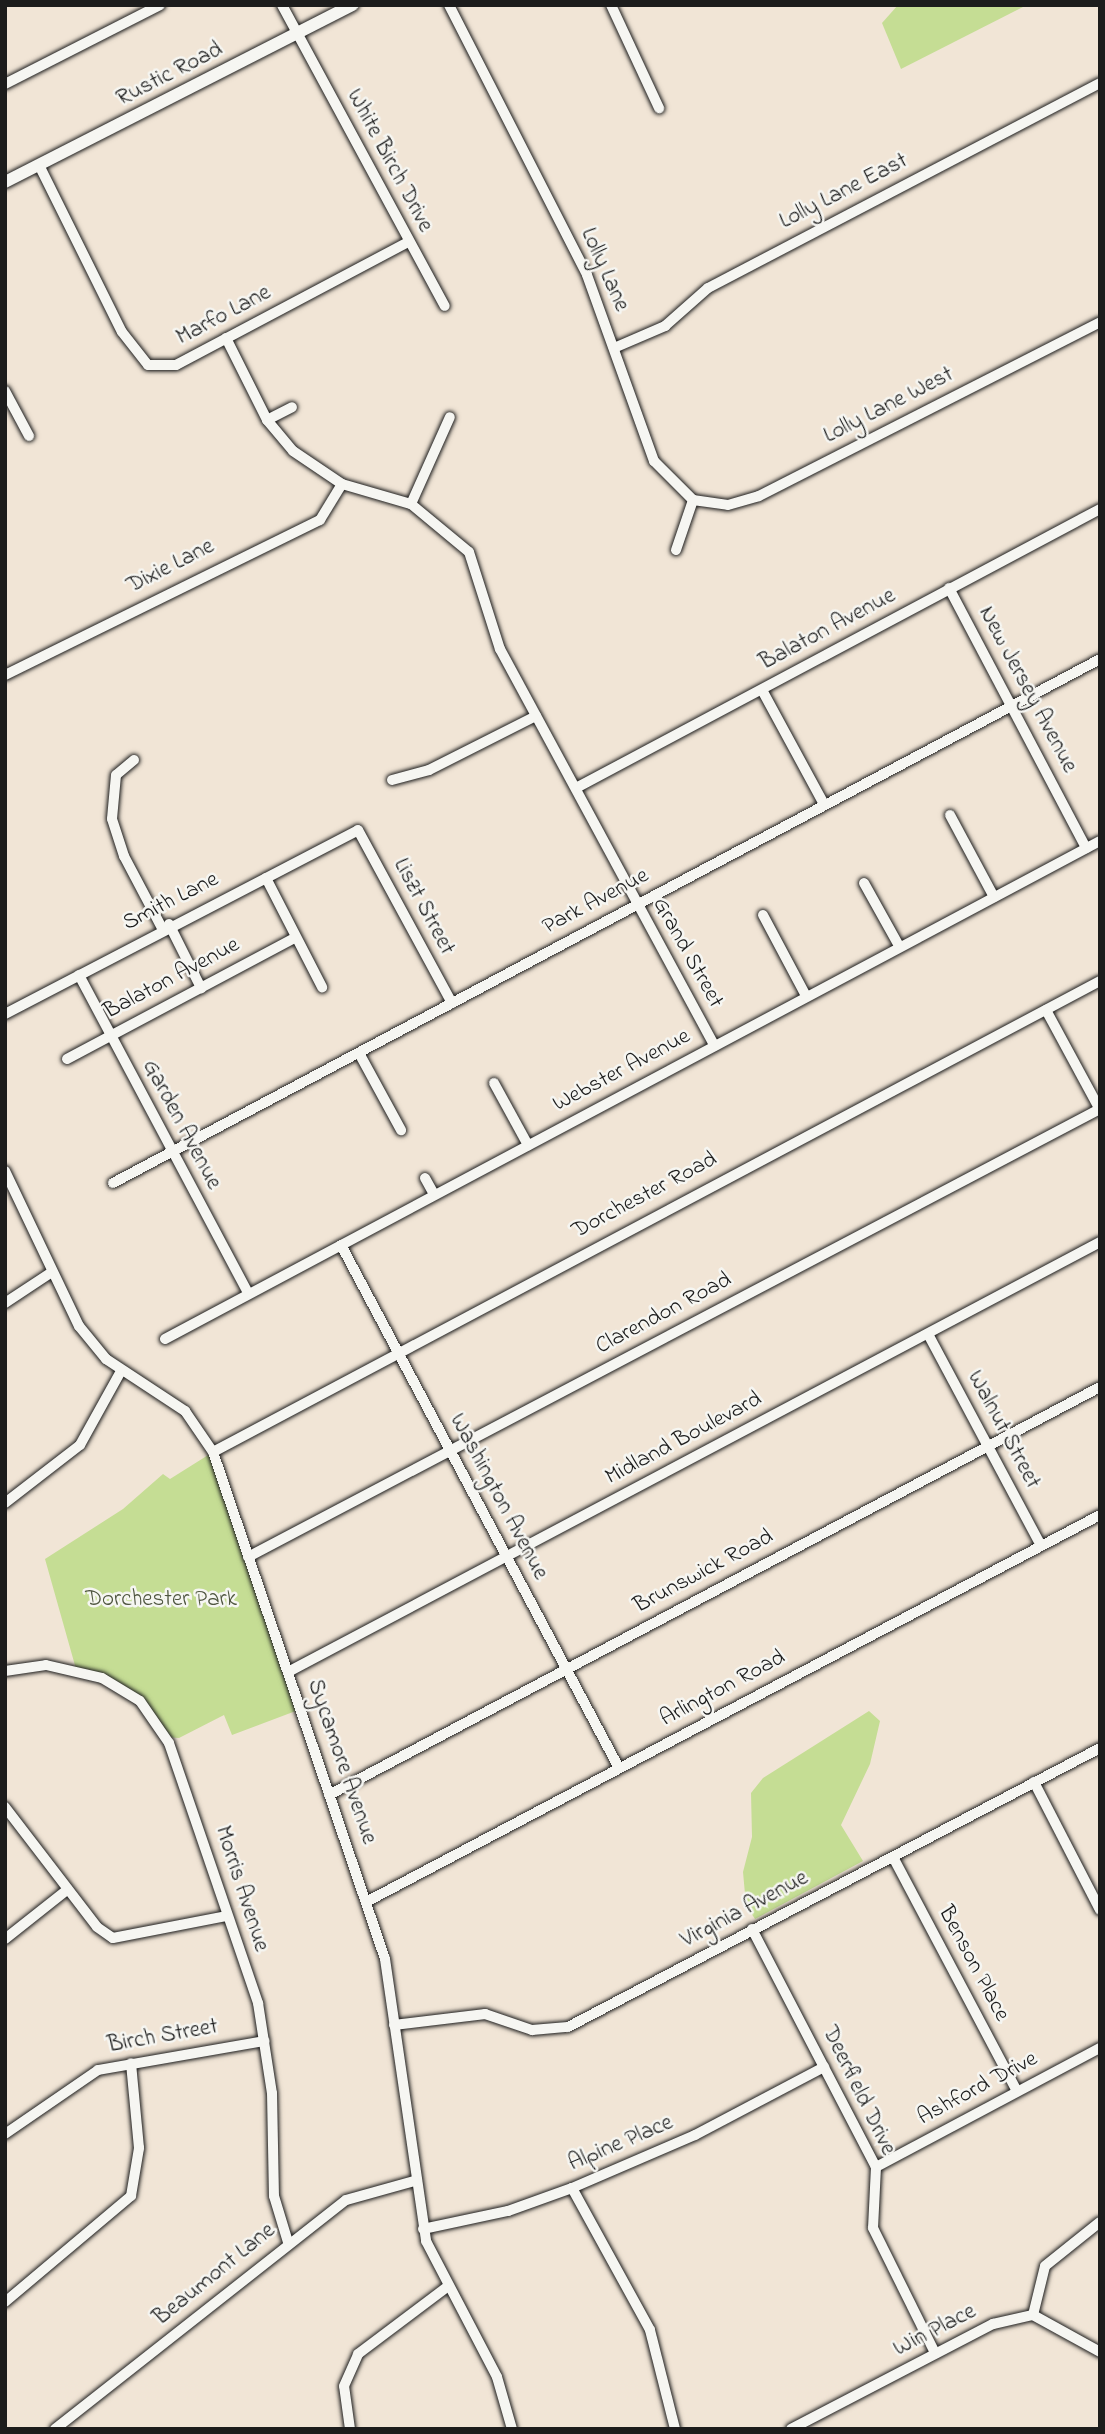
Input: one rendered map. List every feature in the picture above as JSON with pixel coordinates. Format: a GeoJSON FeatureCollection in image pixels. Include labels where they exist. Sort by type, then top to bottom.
{"type":"FeatureCollection","features":[{"type":"Feature","properties":{"kind":"street"},"geometry":{"type":"LineString","coordinates":[[5,83],[160,5]]}},
{"type":"Feature","properties":{"kind":"street","name":"White Birch Drive"},"geometry":{"type":"LineString","coordinates":[[282,5],[445,306]]}},
{"type":"Feature","properties":{"kind":"street","name":"Rustic Road"},"geometry":{"type":"LineString","coordinates":[[5,182],[353,5]]}},
{"type":"Feature","properties":{"kind":"street","name":"Lolly Lane"},"geometry":{"type":"LineString","coordinates":[[449,5],[587,275],[660,471],[693,500]]}},
{"type":"Feature","properties":{"kind":"street"},"geometry":{"type":"LineString","coordinates":[[611,5],[659,108]]}},
{"type":"Feature","properties":{"kind":"street","name":"Lolly Lane East"},"geometry":{"type":"LineString","coordinates":[[614,348],[664,326],[720,282],[1100,83]]}},
{"type":"Feature","properties":{"kind":"street","name":"Marfo Lane"},"geometry":{"type":"LineString","coordinates":[[39,165],[122,332],[148,365],[176,365],[408,242]]}},
{"type":"Feature","properties":{"kind":"street","name":"Lolly Lane West"},"geometry":{"type":"LineString","coordinates":[[693,500],[728,505],[759,496],[1100,322]]}},
{"type":"Feature","properties":{"kind":"street"},"geometry":{"type":"LineString","coordinates":[[226,338],[267,420],[293,452],[342,484],[411,504],[469,552],[495,638],[536,716],[429,770],[392,780]]}},
{"type":"Feature","properties":{"kind":"street"},"geometry":{"type":"LineString","coordinates":[[5,391],[29,436]]}},
{"type":"Feature","properties":{"kind":"street"},"geometry":{"type":"LineString","coordinates":[[267,420],[292,408]]}},
{"type":"Feature","properties":{"kind":"street"},"geometry":{"type":"LineString","coordinates":[[411,504],[450,417]]}},
{"type":"Feature","properties":{"kind":"street","name":"Dixie Lane"},"geometry":{"type":"LineString","coordinates":[[5,675],[320,520],[342,484]]}},
{"type":"Feature","properties":{"kind":"street"},"geometry":{"type":"LineString","coordinates":[[676,550],[693,500]]}},
{"type":"Feature","properties":{"kind":"street","name":"Balaton Avenue"},"geometry":{"type":"LineString","coordinates":[[576,788],[1100,509]]}},
{"type":"Feature","properties":{"kind":"street","name":"New Jersey Avenue"},"geometry":{"type":"LineString","coordinates":[[949,589],[1086,848]]}},
{"type":"Feature","properties":{"kind":"street","name":"Park Avenue"},"geometry":{"type":"LineString","coordinates":[[113,1183],[1100,659]]}},
{"type":"Feature","properties":{"kind":"street"},"geometry":{"type":"LineString","coordinates":[[762,690],[824,804]]}},
{"type":"Feature","properties":{"kind":"street","name":"Grand Street"},"geometry":{"type":"LineString","coordinates":[[536,716],[715,1046]]}},
{"type":"Feature","properties":{"kind":"street"},"geometry":{"type":"LineString","coordinates":[[134,760],[116,775],[112,818],[124,856],[201,988]]}},
{"type":"Feature","properties":{"kind":"street"},"geometry":{"type":"LineString","coordinates":[[950,815],[994,897]]}},
{"type":"Feature","properties":{"kind":"street","name":"Smith Lane"},"geometry":{"type":"LineString","coordinates":[[5,1014],[166,926],[358,830]]}},
{"type":"Feature","properties":{"kind":"street","name":"Liszt Street"},"geometry":{"type":"LineString","coordinates":[[358,830],[452,1003]]}},
{"type":"Feature","properties":{"kind":"street","name":"Webster Avenue"},"geometry":{"type":"LineString","coordinates":[[165,1339],[1100,841]]}},
{"type":"Feature","properties":{"kind":"street"},"geometry":{"type":"LineString","coordinates":[[266,878],[321,987]]}},
{"type":"Feature","properties":{"kind":"street"},"geometry":{"type":"LineString","coordinates":[[864,883],[899,946]]}},
{"type":"Feature","properties":{"kind":"street"},"geometry":{"type":"LineString","coordinates":[[763,915],[806,996]]}},
{"type":"Feature","properties":{"kind":"street","name":"Balaton Avenue"},"geometry":{"type":"LineString","coordinates":[[67,1059],[296,937]]}},
{"type":"Feature","properties":{"kind":"street","name":"Garden Avenue"},"geometry":{"type":"LineString","coordinates":[[79,975],[248,1293]]}},
{"type":"Feature","properties":{"kind":"street","name":"Dorchester Road"},"geometry":{"type":"LineString","coordinates":[[213,1452],[1100,981]]}},
{"type":"Feature","properties":{"kind":"street"},"geometry":{"type":"LineString","coordinates":[[1046,1010],[1100,1109]]}},
{"type":"Feature","properties":{"kind":"street"},"geometry":{"type":"LineString","coordinates":[[359,1053],[401,1130]]}},
{"type":"Feature","properties":{"kind":"street"},"geometry":{"type":"LineString","coordinates":[[494,1083],[528,1145]]}},
{"type":"Feature","properties":{"kind":"street","name":"Clarendon Road"},"geometry":{"type":"LineString","coordinates":[[248,1557],[1100,1109]]}},
{"type":"Feature","properties":{"kind":"street","name":"Sycamore Avenue"},"geometry":{"type":"LineString","coordinates":[[5,1171],[79,1326],[121,1371],[185,1411],[213,1452],[385,1959],[414,2181],[423,2229],[447,2287],[497,2377],[512,2429]]}},
{"type":"Feature","properties":{"kind":"street"},"geometry":{"type":"LineString","coordinates":[[425,1178],[433,1194]]}},
{"type":"Feature","properties":{"kind":"street","name":"Midland Boulevard"},"geometry":{"type":"LineString","coordinates":[[288,1672],[1100,1242]]}},
{"type":"Feature","properties":{"kind":"street","name":"Washington Avenue"},"geometry":{"type":"LineString","coordinates":[[341,1245],[619,1768]]}},
{"type":"Feature","properties":{"kind":"street"},"geometry":{"type":"LineString","coordinates":[[5,1303],[52,1272]]}},
{"type":"Feature","properties":{"kind":"street","name":"Walnut Street"},"geometry":{"type":"LineString","coordinates":[[928,1334],[1041,1546]]}},
{"type":"Feature","properties":{"kind":"street"},"geometry":{"type":"LineString","coordinates":[[5,1503],[73,1453],[121,1371]]}},
{"type":"Feature","properties":{"kind":"street","name":"Brunswick Road"},"geometry":{"type":"LineString","coordinates":[[330,1795],[1100,1387]]}},
{"type":"Feature","properties":{"kind":"street","name":"Arlington Road"},"geometry":{"type":"LineString","coordinates":[[366,1902],[1100,1515]]}},
{"type":"Feature","properties":{"kind":"street","name":"Morris Avenue"},"geometry":{"type":"LineString","coordinates":[[5,1671],[34,1665],[76,1669],[122,1688],[149,1710],[177,1761],[264,2041],[274,2196],[288,2242]]}},
{"type":"Feature","properties":{"kind":"street","name":"Virginia Avenue"},"geometry":{"type":"LineString","coordinates":[[394,2025],[485,2014],[532,2030],[568,2027],[1100,1748]]}},
{"type":"Feature","properties":{"kind":"street"},"geometry":{"type":"LineString","coordinates":[[1034,1782],[1100,1910]]}},
{"type":"Feature","properties":{"kind":"street"},"geometry":{"type":"LineString","coordinates":[[5,1807],[68,1889],[113,1938],[226,1916]]}},
{"type":"Feature","properties":{"kind":"street","name":"Benson Place"},"geometry":{"type":"LineString","coordinates":[[893,1857],[1017,2091]]}},
{"type":"Feature","properties":{"kind":"street"},"geometry":{"type":"LineString","coordinates":[[5,1939],[68,1889]]}},
{"type":"Feature","properties":{"kind":"street","name":"Deerfield Drive"},"geometry":{"type":"LineString","coordinates":[[752,1929],[876,2167],[873,2228],[935,2353]]}},
{"type":"Feature","properties":{"kind":"street","name":"Birch Street"},"geometry":{"type":"LineString","coordinates":[[5,2134],[87,2076],[131,2063],[264,2041]]}},
{"type":"Feature","properties":{"kind":"street","name":"Ashford Drive"},"geometry":{"type":"LineString","coordinates":[[876,2167],[1100,2048]]}},
{"type":"Feature","properties":{"kind":"street"},"geometry":{"type":"LineString","coordinates":[[5,2302],[131,2196],[139,2148],[131,2063]]}},
{"type":"Feature","properties":{"kind":"street","name":"Alpine Place"},"geometry":{"type":"LineString","coordinates":[[423,2229],[508,2211],[572,2188],[695,2135],[824,2067]]}},
{"type":"Feature","properties":{"kind":"street","name":"Beaumont Lane"},"geometry":{"type":"LineString","coordinates":[[55,2429],[288,2242],[358,2194],[414,2181]]}},
{"type":"Feature","properties":{"kind":"street"},"geometry":{"type":"LineString","coordinates":[[572,2188],[650,2330],[675,2429]]}},
{"type":"Feature","properties":{"kind":"street"},"geometry":{"type":"LineString","coordinates":[[1100,2222],[1045,2266],[1033,2315],[1100,2352]]}},
{"type":"Feature","properties":{"kind":"street"},"geometry":{"type":"LineString","coordinates":[[350,2429],[344,2386],[358,2354],[447,2287]]}},
{"type":"Feature","properties":{"kind":"street","name":"Win Place"},"geometry":{"type":"LineString","coordinates":[[791,2429],[993,2324],[1033,2315]]}},
{"type":"Feature","properties":{"kind":"green space"},"geometry":{"type":"Polygon","coordinates":[[[898,5],[1027,5],[901,69],[882,23],[898,5]]]}},
{"type":"Feature","properties":{"kind":"green space","name":"Dorchester Park"},"geometry":{"type":"Polygon","coordinates":[[[213,1452],[301,1709],[232,1735],[224,1715],[179,1738],[166,1737],[149,1710],[76,1669],[45,1559],[123,1509],[163,1474],[170,1479],[213,1452]]]}},
{"type":"Feature","properties":{"kind":"green space"},"geometry":{"type":"Polygon","coordinates":[[[869,1711],[880,1721],[870,1764],[841,1825],[863,1861],[755,1919],[746,1905],[743,1872],[752,1837],[751,1793],[763,1778],[869,1711]]]}}]}
